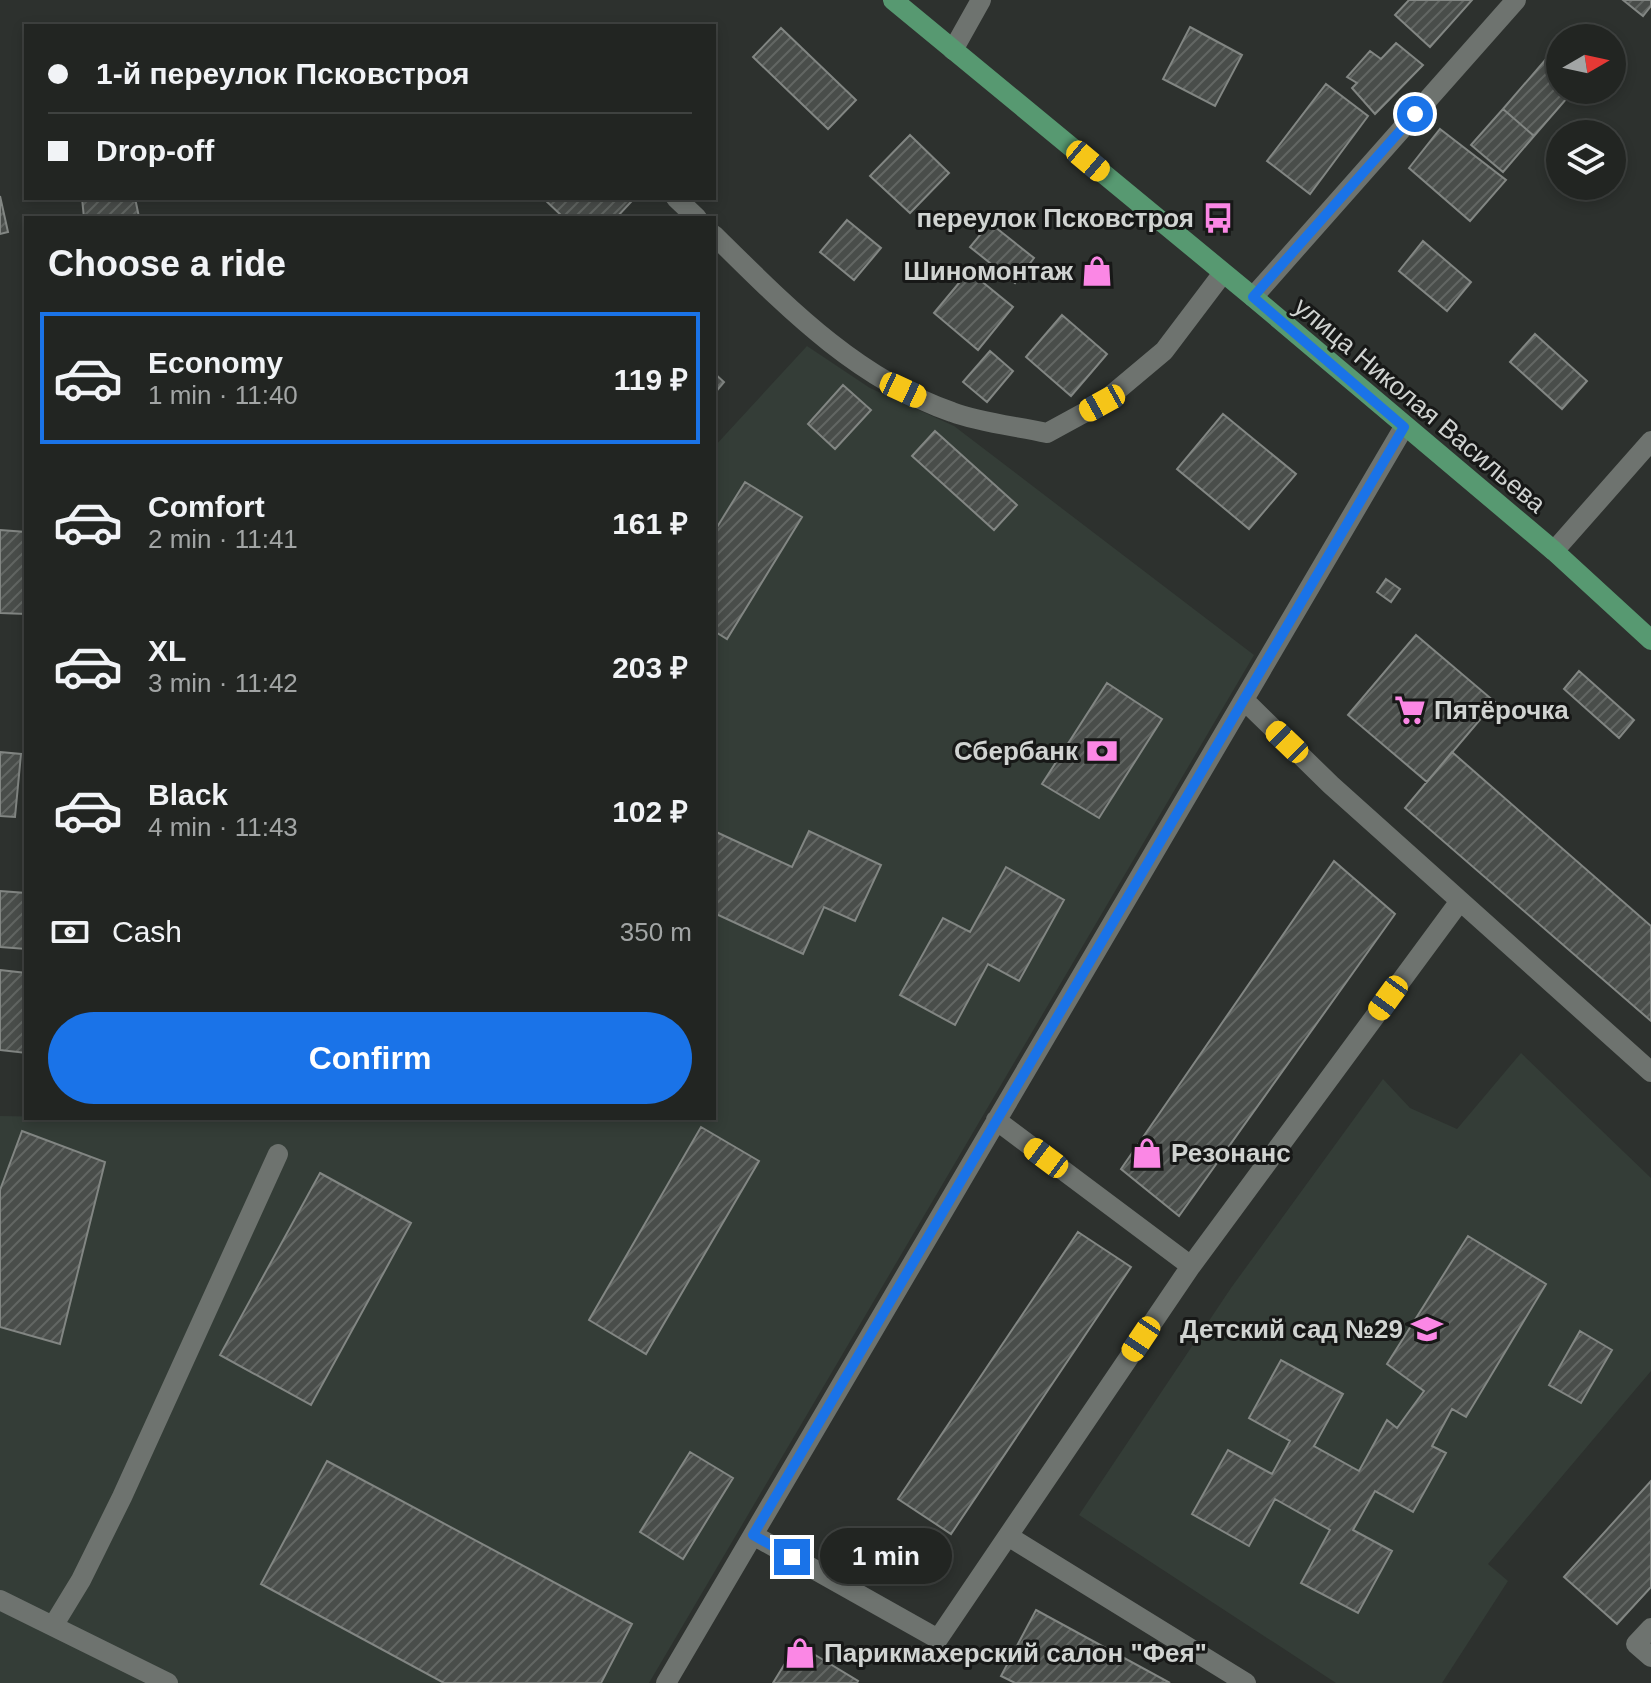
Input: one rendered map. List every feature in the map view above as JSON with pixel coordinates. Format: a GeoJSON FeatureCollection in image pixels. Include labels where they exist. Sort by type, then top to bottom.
{"type":"FeatureCollection","features":[{"type":"Feature","properties":{"kind":"main road","name":"улица Николая Васильева"},"geometry":{"type":"LineString","coordinates":[[893,0],[1554,551],[1651,640]]}},
{"type":"Feature","properties":{"kind":"street"},"geometry":{"type":"LineString","coordinates":[[953,50],[981,0]]}},
{"type":"Feature","properties":{"kind":"street"},"geometry":{"type":"LineString","coordinates":[[1253,297],[1516,0]]}},
{"type":"Feature","properties":{"kind":"street"},"geometry":{"type":"LineString","coordinates":[[678,200],[695,216]]}},
{"type":"Feature","properties":{"kind":"street"},"geometry":{"type":"LineString","coordinates":[[716,237],[816,333],[878,378],[953,413],[1047,433],[1102,403],[1164,351],[1223,273]]}},
{"type":"Feature","properties":{"kind":"street"},"geometry":{"type":"LineString","coordinates":[[666,1683],[1404,427]]}},
{"type":"Feature","properties":{"kind":"street"},"geometry":{"type":"LineString","coordinates":[[1554,551],[1651,441]]}},
{"type":"Feature","properties":{"kind":"street"},"geometry":{"type":"LineString","coordinates":[[1244,700],[1331,785],[1651,1072]]}},
{"type":"Feature","properties":{"kind":"street"},"geometry":{"type":"LineString","coordinates":[[753,1535],[938,1639],[1191,1266],[1460,901]]}},
{"type":"Feature","properties":{"kind":"street"},"geometry":{"type":"LineString","coordinates":[[996,1120],[1191,1266]]}},
{"type":"Feature","properties":{"kind":"street"},"geometry":{"type":"LineString","coordinates":[[53,1626],[81,1580],[122,1497],[278,1154]]}},
{"type":"Feature","properties":{"kind":"street"},"geometry":{"type":"LineString","coordinates":[[1008,1536],[1246,1683]]}},
{"type":"Feature","properties":{"kind":"street"},"geometry":{"type":"LineString","coordinates":[[0,1600],[168,1683]]}},
{"type":"Feature","properties":{"kind":"street"},"geometry":{"type":"LineString","coordinates":[[1651,1628],[1636,1644],[1651,1657]]}},
{"type":"Feature","properties":{"kind":"shaded area"},"geometry":{"type":"Polygon","coordinates":[[[807,346],[870,388],[954,426],[1254,655],[649,1683],[0,1683],[0,1116],[24,1116],[24,1120],[716,1120],[716,445],[807,346]]]}},
{"type":"Feature","properties":{"kind":"shaded area","name":"Детский сад №29"},"geometry":{"type":"Polygon","coordinates":[[[1521,1053],[1651,1178],[1651,1371],[1488,1564],[1508,1581],[1442,1683],[1336,1683],[1079,1515],[1231,1288],[1383,1079],[1410,1108],[1457,1129],[1521,1053]]]}},
{"type":"Feature","properties":{"kind":"building"},"geometry":{"type":"Polygon","coordinates":[[[1409,0],[1472,0],[1430,47],[1395,15],[1409,0]]]}},
{"type":"Feature","properties":{"kind":"building"},"geometry":{"type":"Polygon","coordinates":[[[1623,0],[1651,0],[1651,6],[1643,16],[1623,0]]]}},
{"type":"Feature","properties":{"kind":"building"},"geometry":{"type":"Polygon","coordinates":[[[1190,27],[1242,55],[1215,106],[1163,79],[1190,27]]]}},
{"type":"Feature","properties":{"kind":"building"},"geometry":{"type":"Polygon","coordinates":[[[781,28],[856,100],[828,129],[753,57],[781,28]]]}},
{"type":"Feature","properties":{"kind":"building"},"geometry":{"type":"Polygon","coordinates":[[[1396,43],[1423,65],[1375,114],[1352,88],[1357,83],[1347,77],[1370,51],[1381,59],[1396,43]]]}},
{"type":"Feature","properties":{"kind":"building"},"geometry":{"type":"Polygon","coordinates":[[[1546,59],[1546,104],[1562,104],[1534,136],[1503,109],[1546,59]]]}},
{"type":"Feature","properties":{"kind":"building"},"geometry":{"type":"Polygon","coordinates":[[[1326,84],[1368,116],[1310,194],[1267,161],[1326,84]]]}},
{"type":"Feature","properties":{"kind":"building"},"geometry":{"type":"Polygon","coordinates":[[[1503,109],[1534,136],[1503,172],[1471,145],[1503,109]]]}},
{"type":"Feature","properties":{"kind":"building"},"geometry":{"type":"Polygon","coordinates":[[[1440,129],[1506,180],[1470,221],[1409,168],[1440,129]]]}},
{"type":"Feature","properties":{"kind":"building"},"geometry":{"type":"Polygon","coordinates":[[[910,135],[949,173],[910,213],[870,176],[910,135]]]}},
{"type":"Feature","properties":{"kind":"building"},"geometry":{"type":"Polygon","coordinates":[[[0,196],[8,232],[0,234],[0,196]]]}},
{"type":"Feature","properties":{"kind":"building"},"geometry":{"type":"Polygon","coordinates":[[[82,200],[135,200],[139,216],[84,216],[82,200]]]}},
{"type":"Feature","properties":{"kind":"building"},"geometry":{"type":"Polygon","coordinates":[[[545,200],[631,202],[618,216],[562,216],[545,200]]]}},
{"type":"Feature","properties":{"kind":"building"},"geometry":{"type":"Polygon","coordinates":[[[847,220],[881,248],[854,280],[820,252],[847,220]]]}},
{"type":"Feature","properties":{"kind":"building"},"geometry":{"type":"Polygon","coordinates":[[[990,223],[1034,258],[1015,283],[970,247],[990,223]]]}},
{"type":"Feature","properties":{"kind":"building"},"geometry":{"type":"Polygon","coordinates":[[[1423,241],[1471,282],[1447,311],[1399,271],[1423,241]]]}},
{"type":"Feature","properties":{"kind":"building"},"geometry":{"type":"Polygon","coordinates":[[[969,271],[1013,307],[978,350],[934,313],[969,271]]]}},
{"type":"Feature","properties":{"kind":"building"},"geometry":{"type":"Polygon","coordinates":[[[1062,315],[1107,354],[1071,396],[1026,357],[1062,315]]]}},
{"type":"Feature","properties":{"kind":"building"},"geometry":{"type":"Polygon","coordinates":[[[1535,334],[1587,381],[1562,409],[1510,362],[1535,334]]]}},
{"type":"Feature","properties":{"kind":"building"},"geometry":{"type":"Polygon","coordinates":[[[990,351],[1013,371],[987,402],[963,382],[990,351]]]}},
{"type":"Feature","properties":{"kind":"building"},"geometry":{"type":"Polygon","coordinates":[[[716,375],[724,382],[716,392],[716,375]]]}},
{"type":"Feature","properties":{"kind":"building"},"geometry":{"type":"Polygon","coordinates":[[[843,385],[871,410],[835,449],[808,424],[843,385]]]}},
{"type":"Feature","properties":{"kind":"building"},"geometry":{"type":"Polygon","coordinates":[[[1223,414],[1296,474],[1249,529],[1177,469],[1223,414]]]}},
{"type":"Feature","properties":{"kind":"building"},"geometry":{"type":"Polygon","coordinates":[[[935,431],[1017,505],[994,530],[912,456],[935,431]]]}},
{"type":"Feature","properties":{"kind":"building"},"geometry":{"type":"Polygon","coordinates":[[[745,482],[802,517],[727,639],[716,632],[716,529],[745,482]]]}},
{"type":"Feature","properties":{"kind":"building"},"geometry":{"type":"Polygon","coordinates":[[[0,530],[24,532],[24,614],[0,613],[0,530]]]}},
{"type":"Feature","properties":{"kind":"building"},"geometry":{"type":"Polygon","coordinates":[[[1386,579],[1400,589],[1391,602],[1377,592],[1386,579]]]}},
{"type":"Feature","properties":{"kind":"building"},"geometry":{"type":"Polygon","coordinates":[[[1416,635],[1495,702],[1427,782],[1348,715],[1416,635]]]}},
{"type":"Feature","properties":{"kind":"building"},"geometry":{"type":"Polygon","coordinates":[[[1579,671],[1634,720],[1619,738],[1564,689],[1579,671]]]}},
{"type":"Feature","properties":{"kind":"building","name":"Сбербанк"},"geometry":{"type":"Polygon","coordinates":[[[1107,683],[1162,719],[1099,818],[1042,784],[1107,683]]]}},
{"type":"Feature","properties":{"kind":"building"},"geometry":{"type":"Polygon","coordinates":[[[0,752],[21,754],[15,817],[0,816],[0,752]]]}},
{"type":"Feature","properties":{"kind":"building"},"geometry":{"type":"Polygon","coordinates":[[[1452,752],[1651,926],[1651,1021],[1405,808],[1452,752]]]}},
{"type":"Feature","properties":{"kind":"building"},"geometry":{"type":"Polygon","coordinates":[[[809,831],[881,865],[855,921],[824,907],[803,954],[716,914],[716,832],[792,867],[809,831]]]}},
{"type":"Feature","properties":{"kind":"building"},"geometry":{"type":"Polygon","coordinates":[[[1334,861],[1395,914],[1179,1216],[1121,1169],[1334,861]]]}},
{"type":"Feature","properties":{"kind":"building"},"geometry":{"type":"Polygon","coordinates":[[[1006,867],[1064,900],[1019,981],[988,964],[955,1025],[900,995],[943,918],[970,932],[1006,867]]]}},
{"type":"Feature","properties":{"kind":"building"},"geometry":{"type":"Polygon","coordinates":[[[0,891],[24,893],[24,949],[0,947],[0,891]]]}},
{"type":"Feature","properties":{"kind":"building"},"geometry":{"type":"Polygon","coordinates":[[[0,970],[24,973],[24,1053],[0,1050],[0,970]]]}},
{"type":"Feature","properties":{"kind":"building"},"geometry":{"type":"Polygon","coordinates":[[[701,1127],[759,1161],[646,1354],[589,1320],[701,1127]]]}},
{"type":"Feature","properties":{"kind":"building"},"geometry":{"type":"Polygon","coordinates":[[[22,1131],[105,1162],[60,1344],[0,1327],[0,1190],[22,1131]]]}},
{"type":"Feature","properties":{"kind":"building"},"geometry":{"type":"Polygon","coordinates":[[[320,1173],[411,1223],[311,1405],[220,1355],[320,1173]]]}},
{"type":"Feature","properties":{"kind":"building"},"geometry":{"type":"Polygon","coordinates":[[[1078,1232],[1131,1267],[951,1534],[898,1499],[1078,1232]]]}},
{"type":"Feature","properties":{"kind":"building"},"geometry":{"type":"Polygon","coordinates":[[[1468,1236],[1546,1284],[1466,1417],[1452,1409],[1432,1446],[1446,1453],[1413,1512],[1375,1491],[1353,1530],[1392,1551],[1358,1613],[1301,1583],[1330,1530],[1275,1499],[1249,1546],[1192,1514],[1228,1450],[1272,1474],[1290,1441],[1249,1418],[1281,1360],[1343,1394],[1314,1446],[1359,1471],[1387,1420],[1397,1428],[1424,1391],[1387,1364],[1468,1236]]]}},
{"type":"Feature","properties":{"kind":"building"},"geometry":{"type":"Polygon","coordinates":[[[1580,1331],[1612,1350],[1581,1403],[1549,1385],[1580,1331]]]}},
{"type":"Feature","properties":{"kind":"building"},"geometry":{"type":"Polygon","coordinates":[[[690,1452],[733,1478],[683,1559],[640,1532],[690,1452]]]}},
{"type":"Feature","properties":{"kind":"building"},"geometry":{"type":"Polygon","coordinates":[[[327,1461],[632,1624],[601,1683],[444,1683],[261,1584],[327,1461]]]}},
{"type":"Feature","properties":{"kind":"building"},"geometry":{"type":"Polygon","coordinates":[[[1651,1481],[1651,1587],[1617,1624],[1564,1577],[1651,1481]]]}},
{"type":"Feature","properties":{"kind":"building"},"geometry":{"type":"Polygon","coordinates":[[[1036,1610],[1170,1683],[1015,1683],[1001,1676],[1036,1610]]]}},
{"type":"Feature","properties":{"kind":"building"},"geometry":{"type":"Polygon","coordinates":[[[797,1644],[858,1681],[857,1683],[773,1683],[797,1644]]]}},
{"type":"Feature","properties":{"kind":"place","name":"переулок Псковстроя"},"geometry":{"type":"Point","coordinates":[1218,218]}},
{"type":"Feature","properties":{"kind":"place","name":"Шиномонтаж"},"geometry":{"type":"Point","coordinates":[1097,271]}},
{"type":"Feature","properties":{"kind":"place","name":"Пятёрочка"},"geometry":{"type":"Point","coordinates":[1410,710]}},
{"type":"Feature","properties":{"kind":"place","name":"Сбербанк"},"geometry":{"type":"Point","coordinates":[1102,751]}},
{"type":"Feature","properties":{"kind":"place","name":"Резонанс"},"geometry":{"type":"Point","coordinates":[1147,1153]}},
{"type":"Feature","properties":{"kind":"place","name":"Детский сад №29"},"geometry":{"type":"Point","coordinates":[1427,1329]}},
{"type":"Feature","properties":{"kind":"place","name":"Парикмахерский салон \"Фея\""},"geometry":{"type":"Point","coordinates":[800,1653]}},
{"type":"Feature","properties":{"kind":"route"},"geometry":{"type":"LineString","coordinates":[[792,1557],[753,1535],[1404,427],[1253,297],[1415,114]]}}]}
